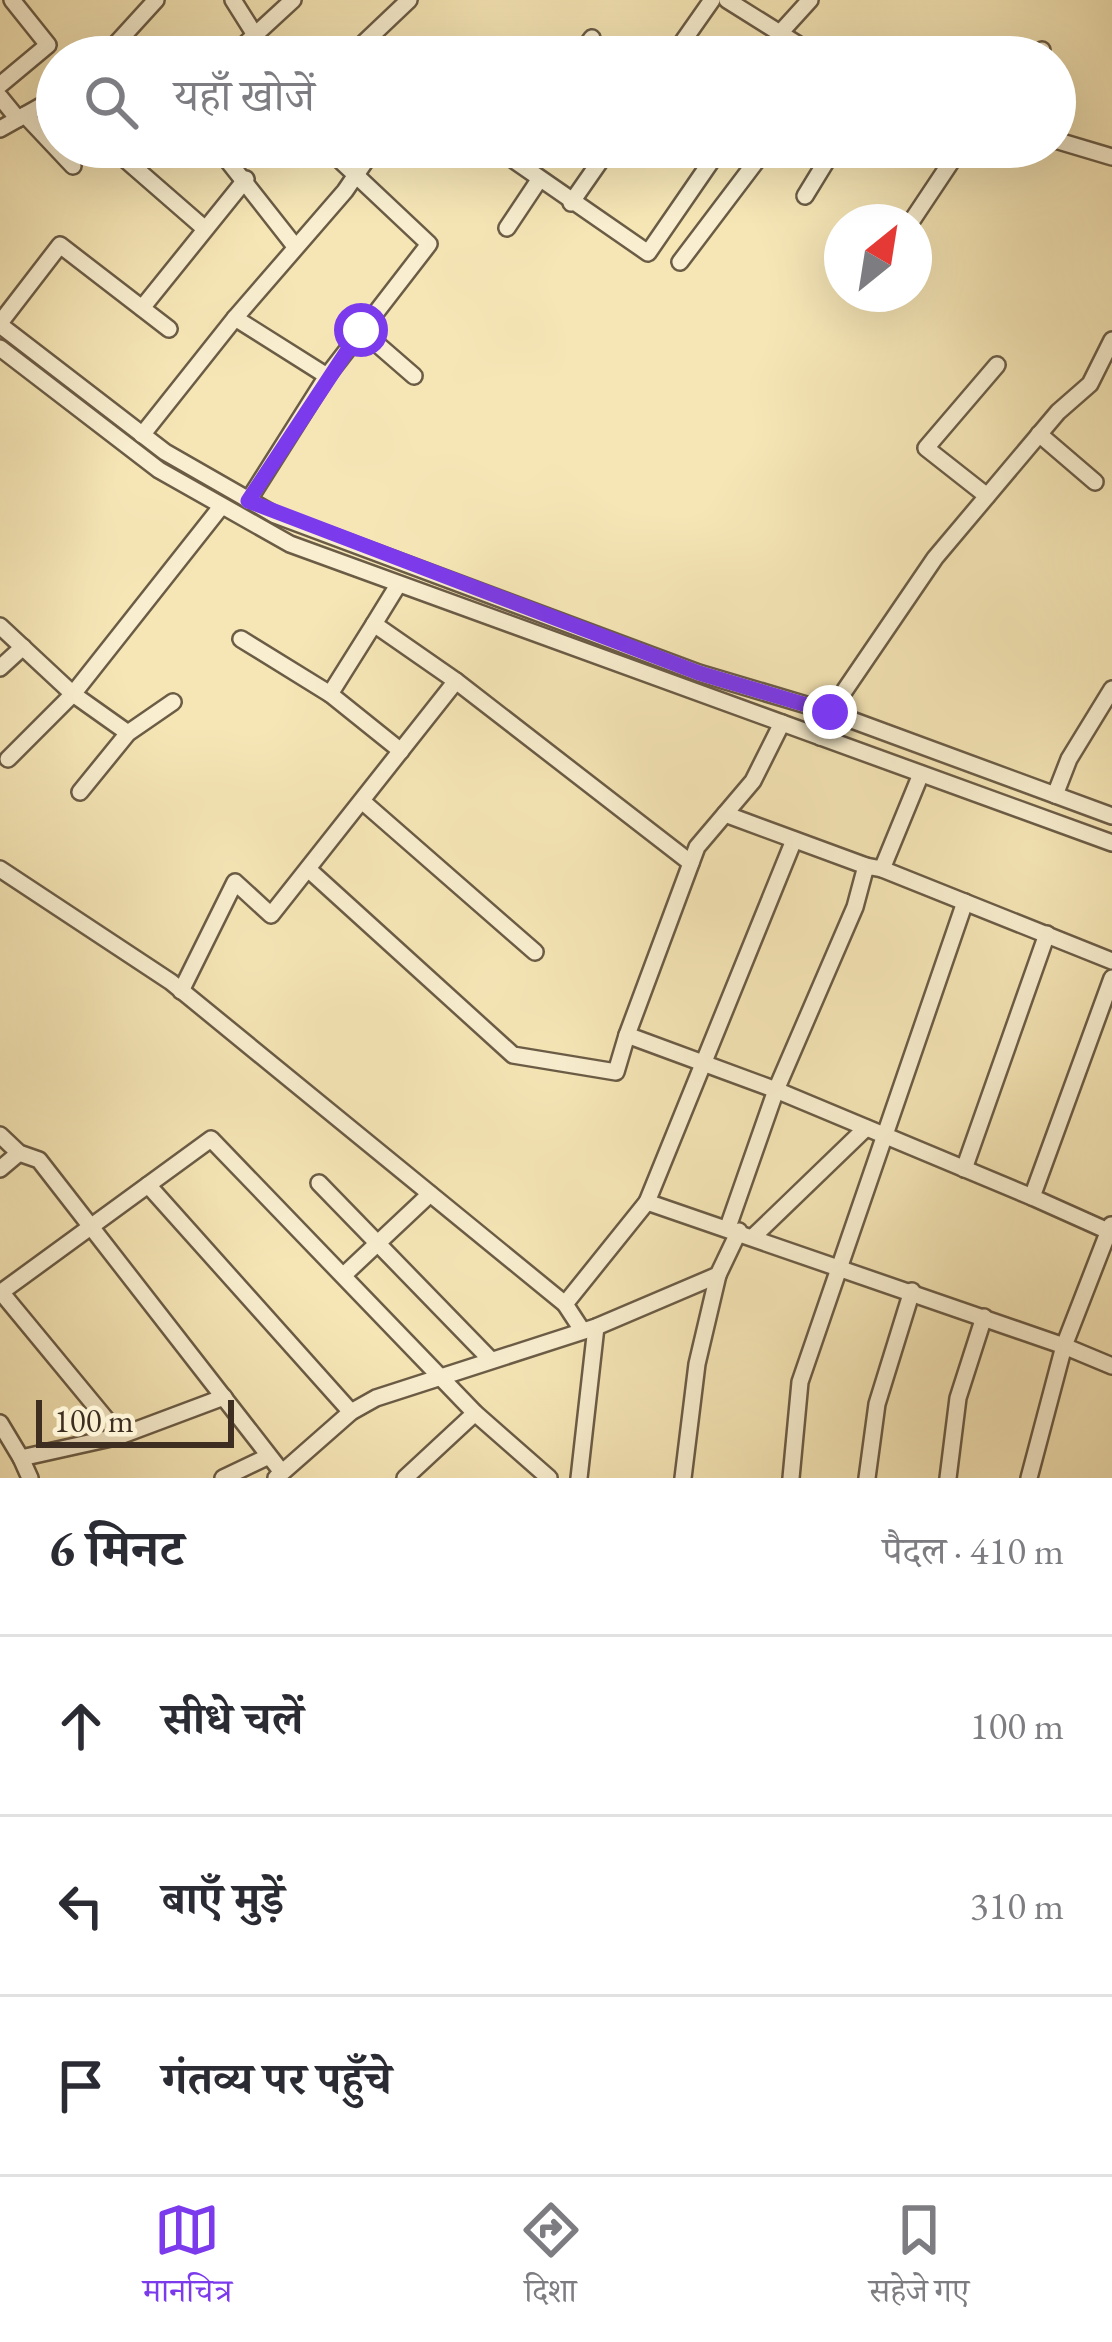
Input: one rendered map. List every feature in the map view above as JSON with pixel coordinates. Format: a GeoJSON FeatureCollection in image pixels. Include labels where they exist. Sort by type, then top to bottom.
{"type":"FeatureCollection","features":[{"type":"Feature","properties":{"kind":"street"},"geometry":{"type":"LineString","coordinates":[[12,0],[41,36]]}},
{"type":"Feature","properties":{"kind":"street"},"geometry":{"type":"LineString","coordinates":[[123,36],[156,0]]}},
{"type":"Feature","properties":{"kind":"street"},"geometry":{"type":"LineString","coordinates":[[233,0],[254,34],[292,0]]}},
{"type":"Feature","properties":{"kind":"street"},"geometry":{"type":"LineString","coordinates":[[372,36],[409,0]]}},
{"type":"Feature","properties":{"kind":"street"},"geometry":{"type":"LineString","coordinates":[[687,36],[712,0]]}},
{"type":"Feature","properties":{"kind":"street"},"geometry":{"type":"LineString","coordinates":[[728,0],[785,36]]}},
{"type":"Feature","properties":{"kind":"street"},"geometry":{"type":"LineString","coordinates":[[780,33],[810,0]]}},
{"type":"Feature","properties":{"kind":"street"},"geometry":{"type":"LineString","coordinates":[[0,85],[36,55]]}},
{"type":"Feature","properties":{"kind":"street"},"geometry":{"type":"LineString","coordinates":[[0,98],[36,131]]}},
{"type":"Feature","properties":{"kind":"street"},"geometry":{"type":"LineString","coordinates":[[0,129],[36,109]]}},
{"type":"Feature","properties":{"kind":"street"},"geometry":{"type":"LineString","coordinates":[[1076,146],[1112,157]]}},
{"type":"Feature","properties":{"kind":"street"},"geometry":{"type":"LineString","coordinates":[[135,168],[204,229]]}},
{"type":"Feature","properties":{"kind":"street"},"geometry":{"type":"LineString","coordinates":[[236,168],[294,245]]}},
{"type":"Feature","properties":{"kind":"street"},"geometry":{"type":"LineString","coordinates":[[248,501],[327,376],[429,244],[345,168]]}},
{"type":"Feature","properties":{"kind":"street"},"geometry":{"type":"LineString","coordinates":[[142,435],[294,245],[345,190],[357,168]]}},
{"type":"Feature","properties":{"kind":"street"},"geometry":{"type":"LineString","coordinates":[[523,168],[648,253],[707,168]]}},
{"type":"Feature","properties":{"kind":"street"},"geometry":{"type":"LineString","coordinates":[[571,203],[595,168]]}},
{"type":"Feature","properties":{"kind":"street"},"geometry":{"type":"LineString","coordinates":[[680,262],[750,168]]}},
{"type":"Feature","properties":{"kind":"street"},"geometry":{"type":"LineString","coordinates":[[805,196],[822,168]]}},
{"type":"Feature","properties":{"kind":"street"},"geometry":{"type":"LineString","coordinates":[[923,204],[947,168]]}},
{"type":"Feature","properties":{"kind":"street"},"geometry":{"type":"LineString","coordinates":[[142,308],[246,179]]}},
{"type":"Feature","properties":{"kind":"street"},"geometry":{"type":"LineString","coordinates":[[507,228],[539,180]]}},
{"type":"Feature","properties":{"kind":"street"},"geometry":{"type":"LineString","coordinates":[[169,329],[60,245],[0,324],[142,435],[248,501],[678,665],[830,712],[1112,815]]}},
{"type":"Feature","properties":{"kind":"street"},"geometry":{"type":"LineString","coordinates":[[235,318],[327,376]]}},
{"type":"Feature","properties":{"kind":"street"},"geometry":{"type":"LineString","coordinates":[[361,330],[414,376]]}},
{"type":"Feature","properties":{"kind":"street"},"geometry":{"type":"LineString","coordinates":[[820,737],[830,712],[935,557],[1039,434],[1090,384],[1112,340]]}},
{"type":"Feature","properties":{"kind":"street"},"geometry":{"type":"LineString","coordinates":[[0,348],[159,470],[290,544],[1112,843]]}},
{"type":"Feature","properties":{"kind":"street"},"geometry":{"type":"LineString","coordinates":[[987,496],[926,448],[997,364]]}},
{"type":"Feature","properties":{"kind":"street"},"geometry":{"type":"LineString","coordinates":[[1039,434],[1095,482]]}},
{"type":"Feature","properties":{"kind":"street"},"geometry":{"type":"LineString","coordinates":[[8,759],[73,694],[220,508]]}},
{"type":"Feature","properties":{"kind":"street"},"geometry":{"type":"LineString","coordinates":[[330,694],[398,585]]}},
{"type":"Feature","properties":{"kind":"street"},"geometry":{"type":"LineString","coordinates":[[374,624],[456,681],[691,863]]}},
{"type":"Feature","properties":{"kind":"street"},"geometry":{"type":"LineString","coordinates":[[0,626],[73,694],[128,733]]}},
{"type":"Feature","properties":{"kind":"street"},"geometry":{"type":"LineString","coordinates":[[241,639],[330,694],[401,751]]}},
{"type":"Feature","properties":{"kind":"street"},"geometry":{"type":"LineString","coordinates":[[0,668],[23,647]]}},
{"type":"Feature","properties":{"kind":"street"},"geometry":{"type":"LineString","coordinates":[[181,991],[235,882],[272,915],[456,681]]}},
{"type":"Feature","properties":{"kind":"street"},"geometry":{"type":"LineString","coordinates":[[1055,795],[1069,759],[1112,689]]}},
{"type":"Feature","properties":{"kind":"street"},"geometry":{"type":"LineString","coordinates":[[80,792],[128,733],[173,702]]}},
{"type":"Feature","properties":{"kind":"street"},"geometry":{"type":"LineString","coordinates":[[308,869],[513,1054],[616,1072],[691,863],[753,781],[782,723]]}},
{"type":"Feature","properties":{"kind":"street"},"geometry":{"type":"LineString","coordinates":[[683,1478],[697,1364],[718,1274],[740,1232],[776,1090],[921,773]]}},
{"type":"Feature","properties":{"kind":"street"},"geometry":{"type":"LineString","coordinates":[[362,801],[535,952]]}},
{"type":"Feature","properties":{"kind":"street"},"geometry":{"type":"LineString","coordinates":[[725,814],[1112,961]]}},
{"type":"Feature","properties":{"kind":"street"},"geometry":{"type":"LineString","coordinates":[[565,1304],[647,1202],[794,840]]}},
{"type":"Feature","properties":{"kind":"street"},"geometry":{"type":"LineString","coordinates":[[0,869],[181,991],[589,1328],[579,1478]]}},
{"type":"Feature","properties":{"kind":"street"},"geometry":{"type":"LineString","coordinates":[[791,1478],[800,1382],[965,902]]}},
{"type":"Feature","properties":{"kind":"street"},"geometry":{"type":"LineString","coordinates":[[964,1169],[1047,934]]}},
{"type":"Feature","properties":{"kind":"street"},"geometry":{"type":"LineString","coordinates":[[1032,1197],[1112,978]]}},
{"type":"Feature","properties":{"kind":"street"},"geometry":{"type":"LineString","coordinates":[[626,1035],[776,1090],[1110,1227],[1064,1346],[1029,1478]]}},
{"type":"Feature","properties":{"kind":"street"},"geometry":{"type":"LineString","coordinates":[[740,1232],[866,1128]]}},
{"type":"Feature","properties":{"kind":"street"},"geometry":{"type":"LineString","coordinates":[[0,1135],[19,1153],[39,1160],[224,1397],[278,1474],[351,1412],[440,1374],[589,1328],[718,1274]]}},
{"type":"Feature","properties":{"kind":"street"},"geometry":{"type":"LineString","coordinates":[[120,1436],[0,1293],[211,1138],[346,1273],[475,1413],[549,1478]]}},
{"type":"Feature","properties":{"kind":"street"},"geometry":{"type":"LineString","coordinates":[[0,1169],[19,1153]]}},
{"type":"Feature","properties":{"kind":"street"},"geometry":{"type":"LineString","coordinates":[[319,1183],[490,1359]]}},
{"type":"Feature","properties":{"kind":"street"},"geometry":{"type":"LineString","coordinates":[[148,1185],[351,1412]]}},
{"type":"Feature","properties":{"kind":"street"},"geometry":{"type":"LineString","coordinates":[[346,1273],[430,1194]]}},
{"type":"Feature","properties":{"kind":"street"},"geometry":{"type":"LineString","coordinates":[[647,1202],[840,1265],[1112,1366]]}},
{"type":"Feature","properties":{"kind":"street"},"geometry":{"type":"LineString","coordinates":[[868,1478],[878,1404],[912,1291]]}},
{"type":"Feature","properties":{"kind":"street"},"geometry":{"type":"LineString","coordinates":[[948,1478],[958,1398],[984,1317]]}},
{"type":"Feature","properties":{"kind":"street"},"geometry":{"type":"LineString","coordinates":[[0,1423],[24,1470],[224,1397]]}},
{"type":"Feature","properties":{"kind":"street"},"geometry":{"type":"LineString","coordinates":[[418,1475],[475,1413]]}},
{"type":"Feature","properties":{"kind":"street"},"geometry":{"type":"LineString","coordinates":[[223,1478],[267,1457]]}},
{"type":"Feature","properties":{"kind":"route"},"geometry":{"type":"LineString","coordinates":[[361,330],[248,501],[295,523],[699,673],[830,712]]}}]}
